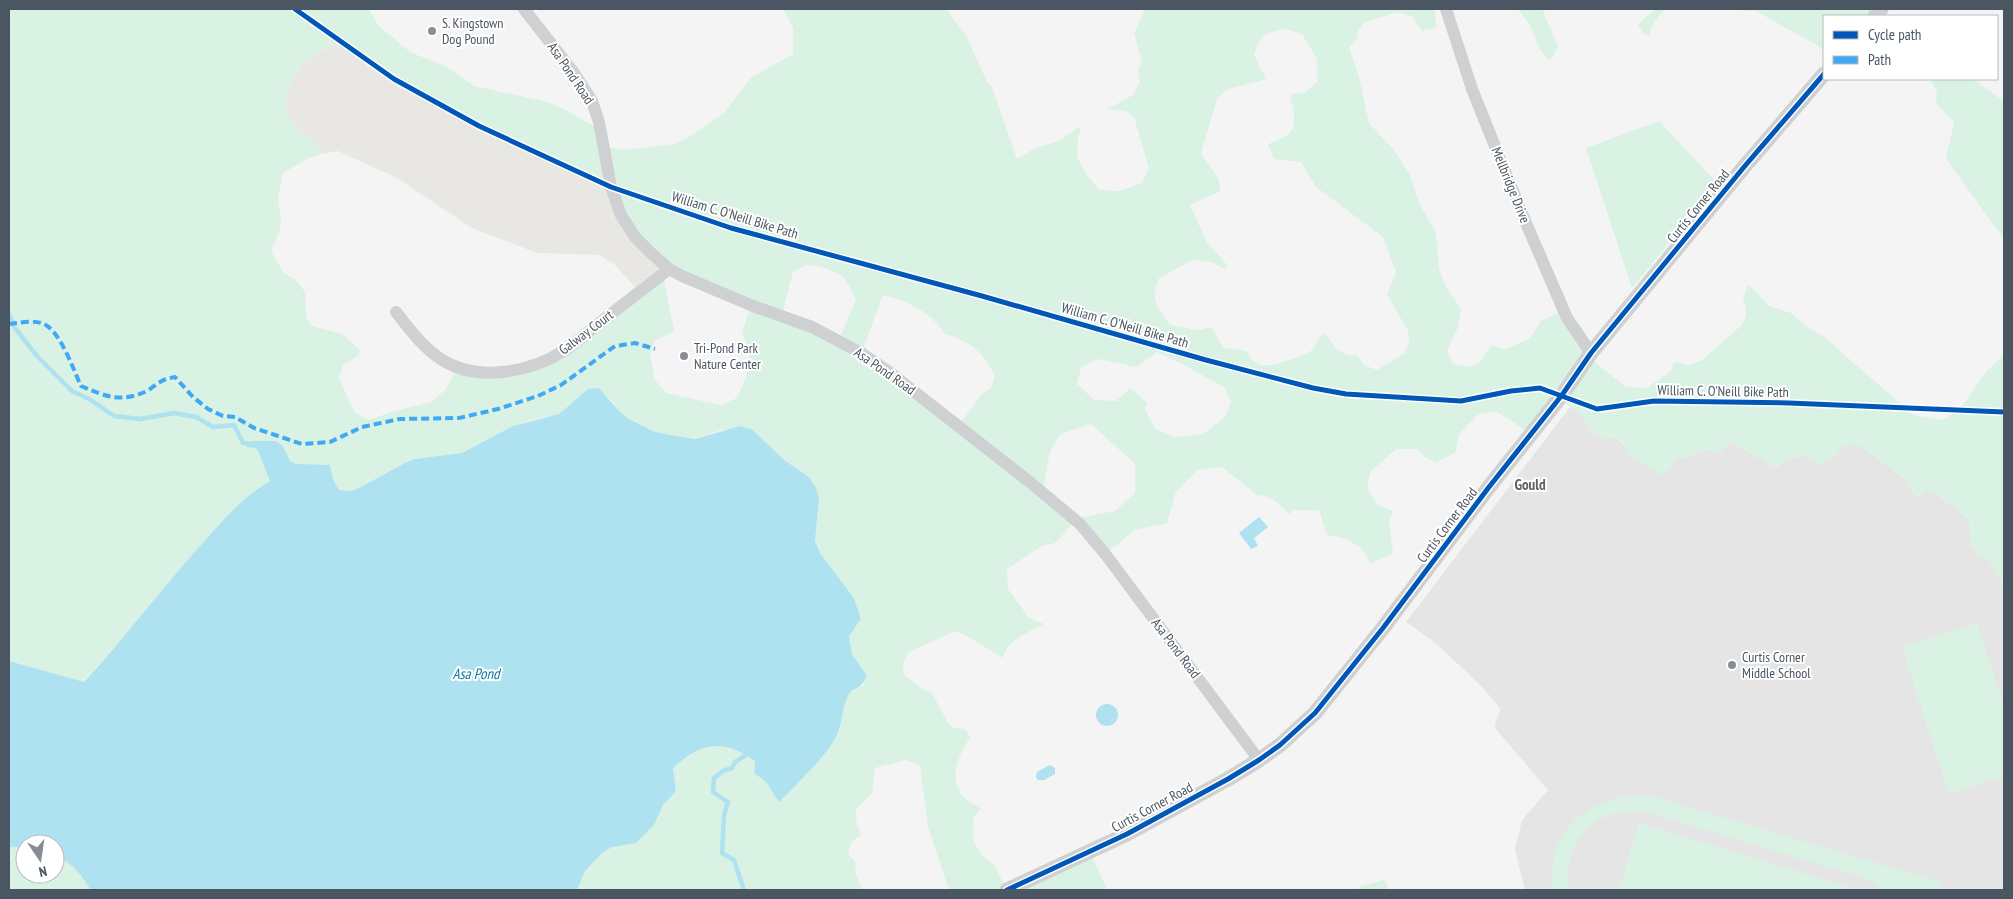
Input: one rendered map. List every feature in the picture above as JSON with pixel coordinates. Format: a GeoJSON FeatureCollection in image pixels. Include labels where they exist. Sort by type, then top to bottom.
{"type":"FeatureCollection","features":[{"type":"Feature","properties":{"kind":"street","name":"Asa Pond Road"},"geometry":{"type":"LineString","coordinates":[[524,9],[574,73],[592,101],[599,122],[611,187],[621,215],[635,237],[669,269],[753,306],[812,327],[860,352],[894,375],[1080,524],[1106,555],[1260,760]]}},
{"type":"Feature","properties":{"kind":"street","name":"Mellbridge Drive"},"geometry":{"type":"LineString","coordinates":[[1446,9],[1472,89],[1523,216],[1567,318],[1591,353]]}},
{"type":"Feature","properties":{"kind":"street","name":"Curtis Corner Road"},"geometry":{"type":"LineString","coordinates":[[1007,890],[1127,834],[1260,760],[1315,713],[1395,613],[1489,487],[1562,395],[1591,353],[1744,167],[1823,75]]}},
{"type":"Feature","properties":{"kind":"street","name":"Galway Court"},"geometry":{"type":"LineString","coordinates":[[396,312],[412,333],[428,349],[444,361],[463,369],[484,372],[527,368],[564,351],[669,269]]}},
{"type":"Feature","properties":{"kind":"shaded area"},"geometry":{"type":"Polygon","coordinates":[[[338,43],[455,115],[612,183],[667,265],[635,287],[614,264],[600,255],[537,253],[472,228],[397,178],[338,151],[322,154],[317,143],[296,129],[288,114],[285,95],[298,69],[311,56],[338,43]]]}},
{"type":"Feature","properties":{"kind":"shaded area","name":"Curtis Corner Middle School"},"geometry":{"type":"Polygon","coordinates":[[[1570,407],[1581,415],[1593,434],[1617,438],[1631,452],[1673,463],[1677,458],[1686,458],[1703,449],[1721,452],[1724,446],[1732,442],[1775,468],[1787,460],[1802,455],[1824,461],[1833,459],[1844,445],[1860,445],[1906,480],[1911,491],[1919,497],[1928,490],[1969,519],[1972,546],[1987,557],[2004,584],[2004,890],[1525,890],[1515,849],[1522,820],[1548,790],[1495,728],[1501,709],[1482,687],[1437,644],[1406,622],[1570,407]]]}},
{"type":"Feature","properties":{"kind":"green space"},"geometry":{"type":"Polygon","coordinates":[[[9,9],[369,9],[378,25],[410,52],[447,67],[474,86],[548,102],[568,111],[598,129],[604,147],[625,150],[675,144],[692,135],[723,114],[751,78],[793,54],[793,28],[783,9],[946,9],[966,35],[986,80],[992,87],[1017,159],[1035,148],[1056,142],[1081,126],[1077,154],[1086,174],[1099,190],[1119,191],[1142,183],[1149,169],[1134,117],[1126,111],[1108,109],[1133,95],[1140,82],[1138,69],[1142,62],[1134,33],[1145,10],[1435,9],[1436,28],[1422,31],[1412,16],[1397,12],[1363,23],[1358,31],[1356,41],[1349,47],[1359,77],[1369,123],[1393,149],[1409,173],[1419,203],[1436,233],[1439,268],[1445,285],[1461,309],[1457,330],[1447,350],[1453,364],[1472,367],[1479,363],[1491,345],[1505,349],[1522,342],[1530,338],[1541,321],[1560,312],[1592,360],[1626,387],[1647,388],[1671,371],[1674,362],[1688,365],[1702,360],[1742,325],[1746,316],[1746,307],[1743,299],[1748,284],[1769,306],[1791,313],[1804,325],[1823,336],[1913,415],[1943,420],[1962,406],[1987,371],[2004,354],[2004,584],[1987,558],[1979,556],[1972,546],[1969,519],[1928,490],[1920,497],[1911,491],[1906,480],[1860,445],[1844,445],[1833,459],[1825,461],[1821,465],[1801,455],[1787,460],[1775,468],[1732,442],[1724,446],[1721,453],[1703,449],[1686,458],[1677,458],[1673,467],[1662,475],[1632,458],[1627,448],[1615,437],[1605,441],[1600,435],[1593,434],[1581,415],[1560,399],[1530,433],[1496,411],[1479,414],[1459,434],[1455,453],[1435,463],[1425,457],[1418,449],[1396,449],[1371,471],[1367,487],[1377,505],[1393,511],[1389,522],[1393,553],[1370,564],[1364,552],[1354,543],[1327,535],[1319,510],[1293,510],[1289,514],[1275,501],[1257,495],[1222,467],[1198,470],[1176,491],[1167,523],[1135,530],[1109,551],[1078,518],[1055,543],[1042,546],[1007,569],[1008,589],[1029,618],[1044,624],[1014,641],[1005,651],[1003,658],[967,636],[955,631],[909,652],[903,663],[904,675],[924,690],[932,693],[948,723],[954,728],[965,729],[970,737],[959,758],[955,773],[956,780],[958,788],[964,797],[981,809],[973,818],[973,840],[982,856],[994,865],[1007,890],[949,890],[928,827],[920,766],[906,760],[875,768],[872,793],[856,811],[855,815],[861,835],[852,841],[848,854],[855,861],[856,875],[863,890],[577,890],[585,871],[602,853],[612,847],[623,845],[654,825],[663,805],[676,791],[673,768],[693,753],[712,746],[733,749],[755,761],[754,773],[766,782],[806,774],[822,758],[838,733],[842,708],[850,692],[863,686],[867,676],[852,654],[849,635],[861,619],[854,598],[820,553],[815,541],[819,498],[816,488],[809,477],[784,460],[753,430],[721,430],[695,439],[665,434],[653,431],[629,419],[619,411],[609,397],[579,396],[559,414],[527,421],[503,431],[462,453],[415,459],[351,491],[339,490],[333,479],[330,465],[293,463],[288,459],[276,441],[265,443],[258,451],[270,481],[252,492],[222,522],[83,682],[9,661],[9,9]],[[1286,29],[1268,33],[1259,42],[1254,55],[1266,79],[1228,89],[1217,99],[1201,153],[1218,178],[1221,191],[1190,205],[1206,241],[1228,266],[1224,269],[1214,263],[1195,259],[1159,278],[1155,292],[1156,303],[1170,325],[1198,330],[1211,327],[1224,348],[1246,351],[1253,361],[1260,365],[1279,363],[1303,355],[1313,349],[1325,333],[1341,352],[1357,355],[1364,365],[1377,370],[1405,353],[1409,342],[1408,331],[1387,294],[1396,272],[1383,237],[1316,187],[1301,162],[1274,159],[1268,144],[1286,136],[1294,127],[1294,113],[1290,94],[1304,93],[1317,82],[1317,59],[1302,34],[1286,29]],[[338,43],[311,56],[298,69],[285,95],[288,114],[296,129],[317,143],[322,154],[309,158],[283,173],[278,198],[281,220],[280,231],[271,251],[284,273],[296,280],[305,292],[306,318],[312,326],[342,334],[360,350],[359,355],[343,365],[339,377],[354,412],[369,420],[394,411],[432,402],[446,389],[460,364],[481,368],[508,368],[539,359],[595,320],[635,287],[662,270],[674,331],[655,341],[650,354],[655,380],[666,393],[721,405],[737,398],[747,373],[748,350],[742,333],[752,302],[670,265],[638,239],[612,183],[455,115],[338,43]],[[805,265],[793,272],[783,311],[841,335],[856,300],[844,278],[836,272],[814,265],[805,265]],[[883,295],[864,346],[866,350],[888,363],[958,421],[962,421],[983,393],[991,388],[995,376],[976,349],[962,340],[945,334],[933,319],[918,308],[883,295]],[[1157,352],[1137,367],[1098,359],[1081,367],[1077,384],[1094,400],[1116,401],[1130,388],[1147,403],[1145,410],[1155,429],[1176,437],[1203,434],[1225,417],[1231,402],[1225,388],[1157,352]],[[1091,424],[1060,434],[1050,451],[1044,486],[1079,518],[1115,511],[1135,493],[1135,464],[1091,424]]]}},
{"type":"Feature","properties":{"kind":"green space"},"geometry":{"type":"Polygon","coordinates":[[[1517,9],[1542,9],[1558,47],[1550,61],[1540,50],[1529,23],[1517,9]]]}},
{"type":"Feature","properties":{"kind":"green space"},"geometry":{"type":"Polygon","coordinates":[[[1656,9],[1666,9],[1655,21],[1649,36],[1643,33],[1638,24],[1656,9]]]}},
{"type":"Feature","properties":{"kind":"green space"},"geometry":{"type":"Polygon","coordinates":[[[1740,9],[1885,9],[1879,15],[1823,15],[1823,50],[1754,10],[1742,11],[1740,9]]]}},
{"type":"Feature","properties":{"kind":"green space"},"geometry":{"type":"Polygon","coordinates":[[[1930,80],[1974,80],[2004,101],[2004,239],[1946,159],[1954,122],[1936,103],[1937,93],[1930,80]]]}},
{"type":"Feature","properties":{"kind":"green space"},"geometry":{"type":"Polygon","coordinates":[[[1659,121],[1718,184],[1632,288],[1586,148],[1659,121]]]}},
{"type":"Feature","properties":{"kind":"green space"},"geometry":{"type":"Polygon","coordinates":[[[1977,623],[2004,707],[2004,776],[1949,794],[1902,647],[1977,623]]]}},
{"type":"Feature","properties":{"kind":"green space"},"geometry":{"type":"Polygon","coordinates":[[[1626,796],[1651,796],[1941,882],[1939,890],[1884,890],[1873,882],[1858,876],[1650,813],[1634,812],[1607,816],[1588,828],[1575,846],[1571,857],[1567,879],[1569,890],[1553,890],[1551,873],[1555,852],[1568,828],[1587,811],[1599,804],[1626,796]]]}},
{"type":"Feature","properties":{"kind":"green space"},"geometry":{"type":"Polygon","coordinates":[[[1639,823],[1859,890],[1619,890],[1639,823]]]}},
{"type":"Feature","properties":{"kind":"green space"},"geometry":{"type":"Polygon","coordinates":[[[9,847],[15,847],[15,884],[65,884],[65,860],[83,878],[90,889],[9,890],[9,847]]]}},
{"type":"Feature","properties":{"kind":"green space"},"geometry":{"type":"Polygon","coordinates":[[[1091,854],[1107,890],[1011,890],[1091,854]]]}},
{"type":"Feature","properties":{"kind":"green space"},"geometry":{"type":"Polygon","coordinates":[[[1384,880],[1390,890],[1348,890],[1352,889],[1384,880]]]}},
{"type":"Feature","properties":{"kind":"water","name":"Asa Pond"},"geometry":{"type":"Polygon","coordinates":[[[599,388],[619,411],[629,419],[653,431],[665,434],[695,439],[740,426],[753,430],[784,460],[809,477],[816,488],[819,498],[815,541],[820,553],[854,598],[861,619],[849,636],[852,654],[867,676],[860,686],[849,694],[837,735],[825,753],[779,802],[766,782],[754,773],[755,761],[733,749],[722,746],[703,748],[683,759],[673,768],[676,791],[663,805],[654,825],[636,843],[612,847],[602,853],[585,871],[577,890],[89,890],[79,873],[65,860],[65,834],[15,834],[15,847],[9,847],[9,661],[84,682],[222,521],[244,499],[270,481],[256,448],[246,447],[249,441],[276,441],[283,446],[290,461],[296,464],[330,465],[333,479],[339,490],[351,491],[415,459],[462,453],[513,426],[559,414],[588,389],[599,388]]]}},
{"type":"Feature","properties":{"kind":"water"},"geometry":{"type":"Polygon","coordinates":[[[1259,517],[1268,527],[1254,538],[1258,546],[1251,549],[1239,533],[1259,517]]]}},
{"type":"Feature","properties":{"kind":"water"},"geometry":{"type":"Polygon","coordinates":[[[1107,704],[1115,707],[1118,715],[1115,723],[1107,726],[1099,723],[1096,715],[1099,707],[1107,704]]]}},
{"type":"Feature","properties":{"kind":"water"},"geometry":{"type":"Polygon","coordinates":[[[1050,765],[1055,768],[1055,774],[1044,780],[1038,780],[1036,777],[1037,772],[1050,765]]]}},
{"type":"Feature","properties":{"kind":"waterway"},"geometry":{"type":"LineString","coordinates":[[9,314],[15,328],[36,355],[72,391],[91,400],[114,416],[140,419],[174,413],[196,417],[213,427],[234,425],[243,443],[251,444]]}},
{"type":"Feature","properties":{"kind":"waterway"},"geometry":{"type":"LineString","coordinates":[[744,890],[734,860],[722,853],[724,815],[728,802],[713,792],[714,778],[723,771],[732,768],[735,762],[746,755]]}},
{"type":"Feature","properties":{"kind":"marked path"},"geometry":{"type":"LineString","coordinates":[[9,324],[33,322],[48,326],[65,350],[81,386],[90,390],[106,396],[129,397],[138,395],[162,381],[175,377],[193,397],[208,409],[223,416],[235,417],[254,428],[302,444],[330,442],[362,427],[400,419],[459,418],[498,409],[538,396],[561,385],[615,346],[635,343],[655,349]]}},
{"type":"Feature","properties":{"kind":"cycle path","name":"William C. O'Neill Bike Path"},"geometry":{"type":"LineString","coordinates":[[295,9],[394,79],[479,126],[611,187],[731,228],[1313,388],[1346,394],[1461,401],[1511,391],[1540,388],[1597,409],[1654,401],[1789,403],[2004,412]]}},
{"type":"Feature","properties":{"kind":"cycle path"},"geometry":{"type":"LineString","coordinates":[[1007,890],[1127,834],[1228,779],[1280,745],[1315,713],[1383,628],[1489,487],[1562,395],[1591,353],[1744,167],[1823,75]]}},
{"type":"Feature","properties":{"kind":"place","name":"S. Kingstown Dog Pound"},"geometry":{"type":"Point","coordinates":[432,31]}},
{"type":"Feature","properties":{"kind":"place","name":"Tri-Pond Park Nature Center"},"geometry":{"type":"Point","coordinates":[684,356]}},
{"type":"Feature","properties":{"kind":"place","name":"Curtis Corner Middle School"},"geometry":{"type":"Point","coordinates":[1732,665]}},
{"type":"Feature","properties":{"kind":"district","name":"Gould"},"geometry":{"type":"Point","coordinates":[1530,485]}}]}
